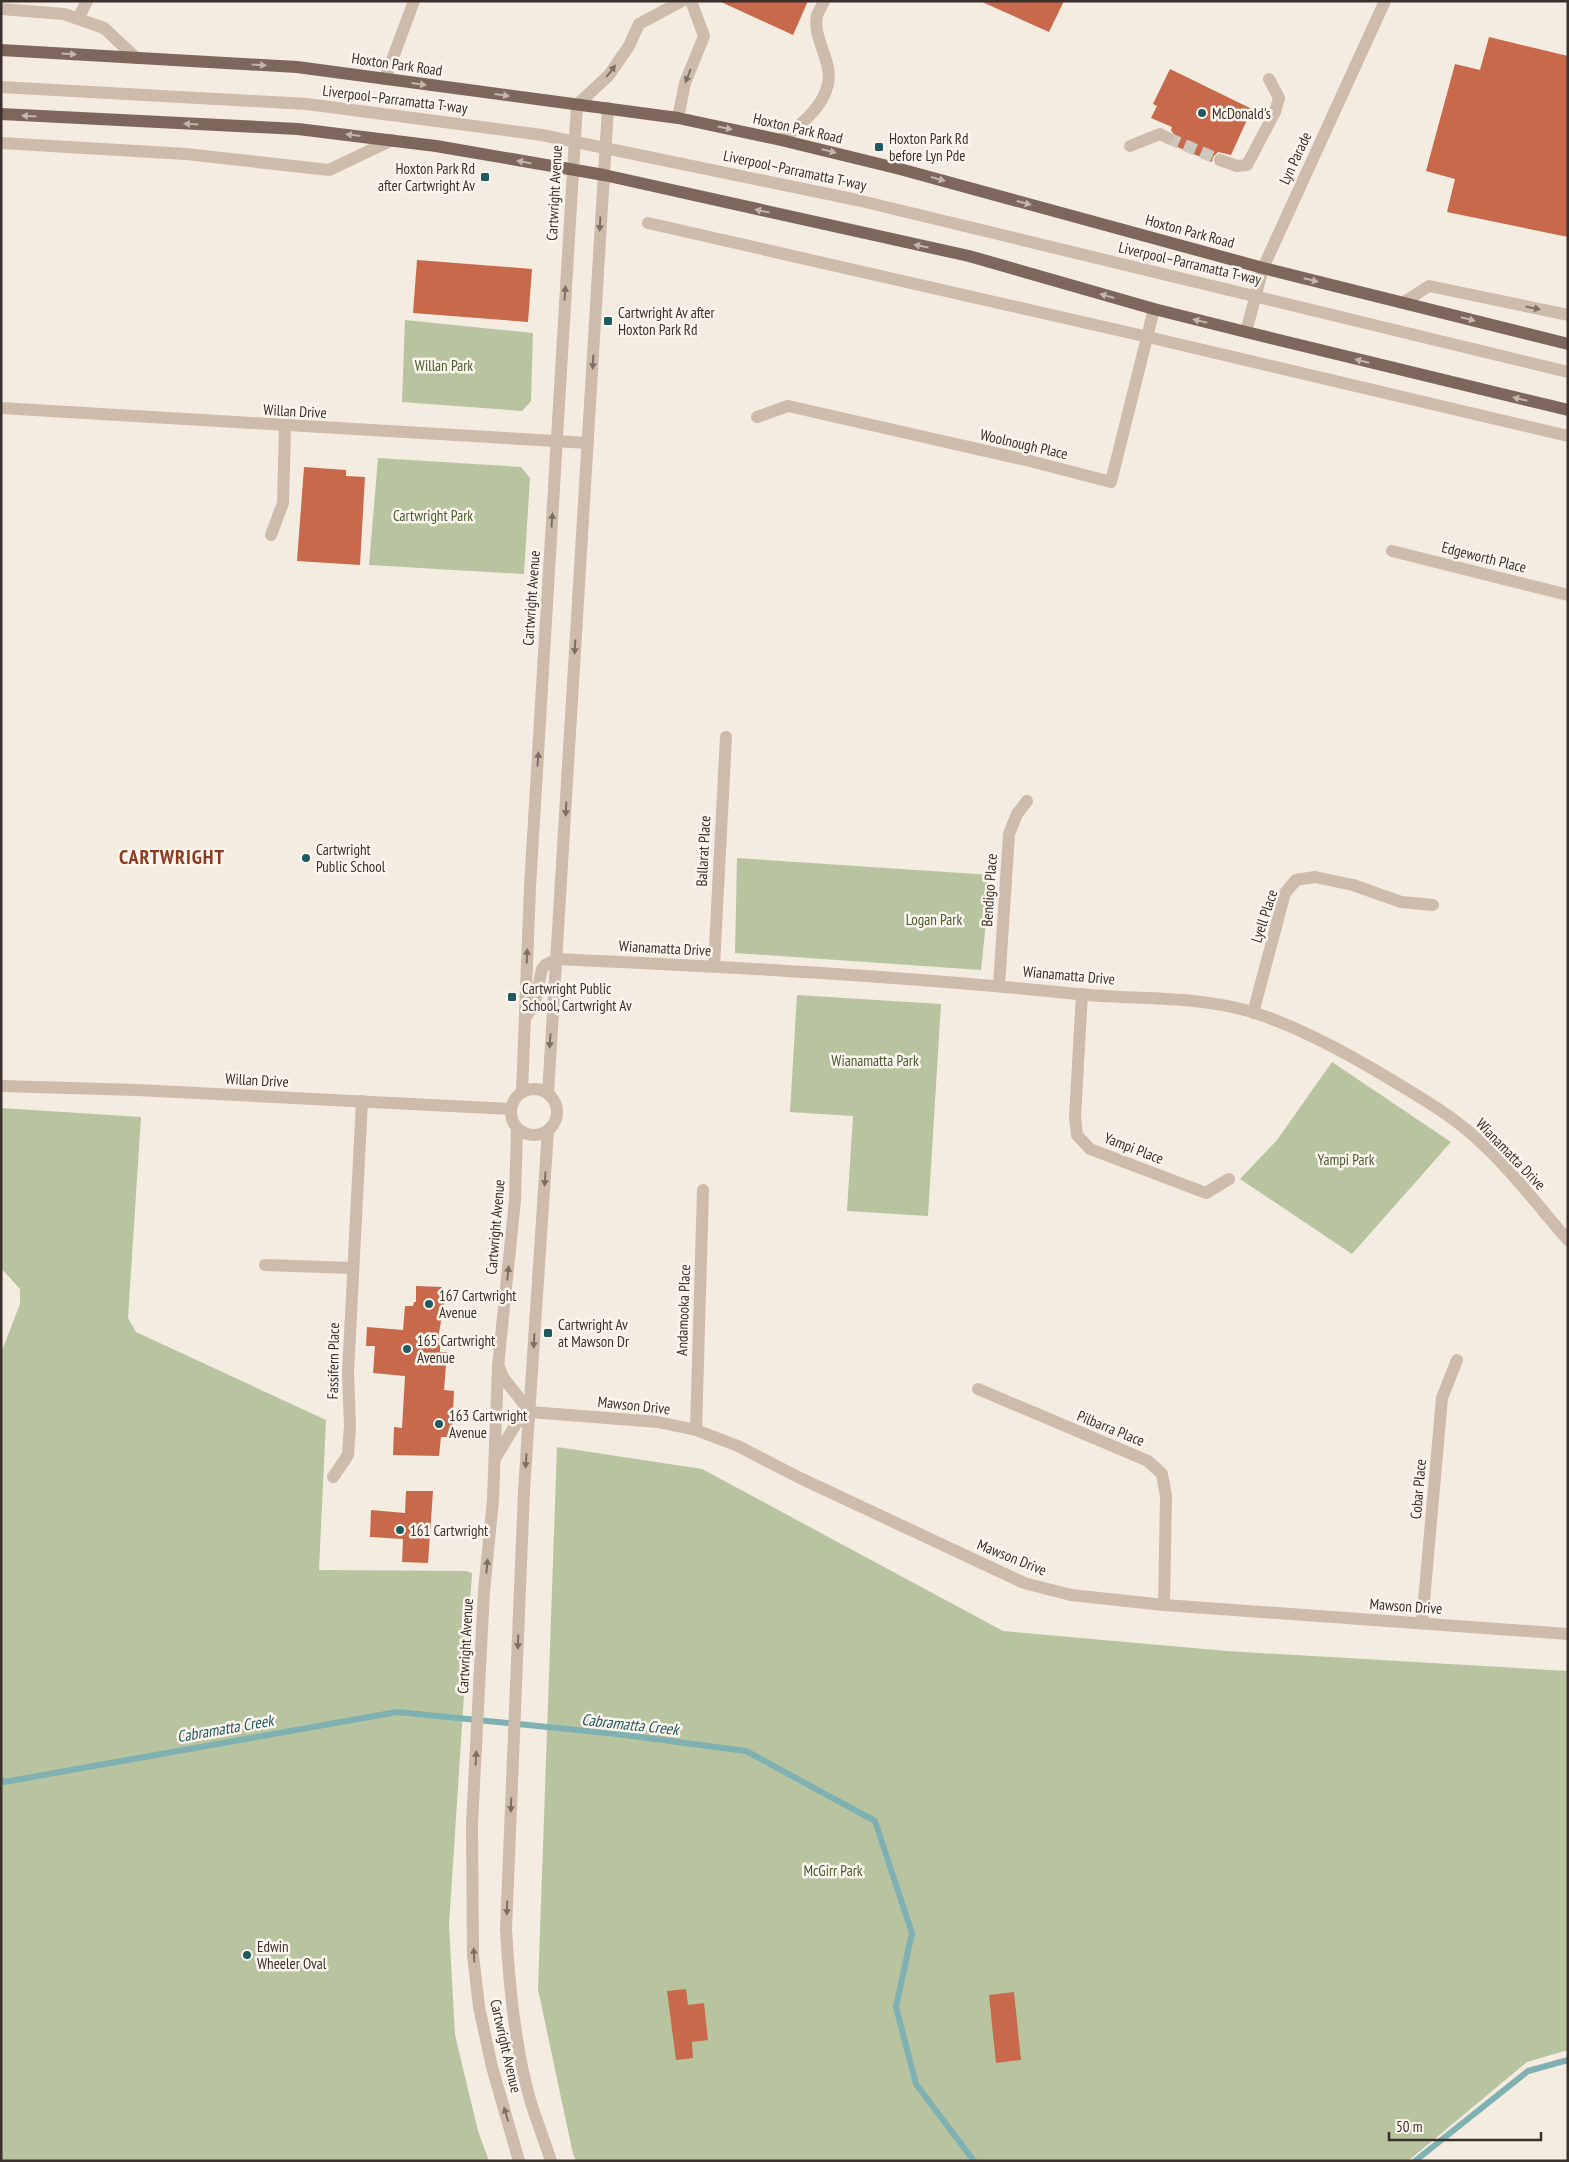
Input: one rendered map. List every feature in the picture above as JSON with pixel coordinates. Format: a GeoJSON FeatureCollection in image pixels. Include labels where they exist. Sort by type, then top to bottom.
{"type":"FeatureCollection","features":[{"type":"Feature","properties":{"kind":"main road","name":"Hoxton Park Road"},"geometry":{"type":"LineString","coordinates":[[1,50],[298,67],[678,118],[781,140],[900,169],[1263,268],[1568,344]]}},
{"type":"Feature","properties":{"kind":"main road"},"geometry":{"type":"LineString","coordinates":[[1,114],[298,129],[436,146],[604,176],[969,256],[1154,309],[1568,410]]}},
{"type":"Feature","properties":{"kind":"street"},"geometry":{"type":"LineString","coordinates":[[78,19],[86,1]]}},
{"type":"Feature","properties":{"kind":"street"},"geometry":{"type":"LineString","coordinates":[[385,79],[414,1]]}},
{"type":"Feature","properties":{"kind":"street"},"geometry":{"type":"LineString","coordinates":[[577,105],[609,75],[629,46],[639,24],[682,1]]}},
{"type":"Feature","properties":{"kind":"street"},"geometry":{"type":"LineString","coordinates":[[678,118],[685,83],[704,36],[691,1]]}},
{"type":"Feature","properties":{"kind":"street"},"geometry":{"type":"LineString","coordinates":[[781,140],[801,124],[813,111],[824,96],[828,84],[829,71],[818,32],[817,16],[824,1]]}},
{"type":"Feature","properties":{"kind":"street","name":"Lyn Parade"},"geometry":{"type":"LineString","coordinates":[[1246,332],[1263,268],[1385,1]]}},
{"type":"Feature","properties":{"kind":"street"},"geometry":{"type":"LineString","coordinates":[[1,9],[28,6],[64,14],[104,28],[136,58]]}},
{"type":"Feature","properties":{"kind":"street"},"geometry":{"type":"LineString","coordinates":[[1220,160],[1237,166],[1247,165],[1275,112],[1279,98],[1269,80]]}},
{"type":"Feature","properties":{"kind":"street","name":"Liverpool–Parramatta T-way"},"geometry":{"type":"LineString","coordinates":[[1,87],[307,104],[532,133],[857,200],[1568,372]]}},
{"type":"Feature","properties":{"kind":"street","name":"Cartwright Avenue"},"geometry":{"type":"LineString","coordinates":[[522,1092],[530,877],[577,105]]}},
{"type":"Feature","properties":{"kind":"street"},"geometry":{"type":"LineString","coordinates":[[548,1094],[608,108]]}},
{"type":"Feature","properties":{"kind":"street"},"geometry":{"type":"LineString","coordinates":[[1130,146],[1160,134],[1168,138]]}},
{"type":"Feature","properties":{"kind":"street"},"geometry":{"type":"LineString","coordinates":[[1,143],[186,154],[329,170],[392,140]]}},
{"type":"Feature","properties":{"kind":"street"},"geometry":{"type":"LineString","coordinates":[[648,223],[1148,337],[1568,436]]}},
{"type":"Feature","properties":{"kind":"street"},"geometry":{"type":"LineString","coordinates":[[1404,302],[1429,286],[1568,315]]}},
{"type":"Feature","properties":{"kind":"street","name":"Woolnough Place"},"geometry":{"type":"LineString","coordinates":[[757,417],[788,406],[1030,461],[1111,482],[1154,309]]}},
{"type":"Feature","properties":{"kind":"street","name":"Willan Drive"},"geometry":{"type":"LineString","coordinates":[[1,408],[588,443]]}},
{"type":"Feature","properties":{"kind":"street"},"geometry":{"type":"LineString","coordinates":[[271,535],[283,502],[285,426]]}},
{"type":"Feature","properties":{"kind":"street","name":"Edgeworth Place"},"geometry":{"type":"LineString","coordinates":[[1392,551],[1568,594]]}},
{"type":"Feature","properties":{"kind":"street","name":"Ballarat Place"},"geometry":{"type":"LineString","coordinates":[[714,966],[726,737]]}},
{"type":"Feature","properties":{"kind":"street","name":"Bendigo Place"},"geometry":{"type":"LineString","coordinates":[[999,985],[1010,834],[1017,814],[1027,801]]}},
{"type":"Feature","properties":{"kind":"street","name":"Lyell Place"},"geometry":{"type":"LineString","coordinates":[[1252,1013],[1285,893],[1296,880],[1315,877],[1353,885],[1401,902],[1433,905]]}},
{"type":"Feature","properties":{"kind":"street"},"geometry":{"type":"LineString","coordinates":[[526,1016],[534,1006],[542,969],[545,964],[557,959]]}},
{"type":"Feature","properties":{"kind":"street","name":"Wianamatta Drive"},"geometry":{"type":"LineString","coordinates":[[557,959],[714,966],[999,985],[1082,994],[1169,998],[1221,1005],[1252,1013],[1327,1044],[1433,1105],[1476,1138],[1568,1240]]}},
{"type":"Feature","properties":{"kind":"street","name":"Yampi Place"},"geometry":{"type":"LineString","coordinates":[[1082,994],[1075,1117],[1077,1135],[1090,1149],[1206,1193],[1229,1180]]}},
{"type":"Feature","properties":{"kind":"street","name":"Willan Drive"},"geometry":{"type":"LineString","coordinates":[[1,1086],[511,1109]]}},
{"type":"Feature","properties":{"kind":"street"},"geometry":{"type":"LineString","coordinates":[[533,1089],[548,1094],[555,1104],[557,1112],[555,1120],[548,1130],[534,1135],[527,1134],[512,1121],[511,1109],[514,1099],[522,1092],[533,1089]]}},
{"type":"Feature","properties":{"kind":"street","name":"Fassifern Place"},"geometry":{"type":"LineString","coordinates":[[333,1477],[348,1455],[350,1426],[348,1373],[362,1101]]}},
{"type":"Feature","properties":{"kind":"street","name":"Cartwright Avenue"},"geometry":{"type":"LineString","coordinates":[[518,1128],[515,1200],[498,1366],[472,1824],[474,1955],[479,2007],[492,2067],[520,2161]]}},
{"type":"Feature","properties":{"kind":"street","name":"Cartwright Avenue"},"geometry":{"type":"LineString","coordinates":[[548,1130],[520,1594],[506,1929],[509,1982],[518,2038],[531,2102],[551,2161]]}},
{"type":"Feature","properties":{"kind":"street","name":"Andamooka Place"},"geometry":{"type":"LineString","coordinates":[[696,1430],[703,1190]]}},
{"type":"Feature","properties":{"kind":"street"},"geometry":{"type":"LineString","coordinates":[[265,1264],[353,1268]]}},
{"type":"Feature","properties":{"kind":"street","name":"Cobar Place"},"geometry":{"type":"LineString","coordinates":[[1422,1623],[1442,1398],[1457,1360]]}},
{"type":"Feature","properties":{"kind":"street"},"geometry":{"type":"LineString","coordinates":[[494,1461],[516,1424],[530,1412],[503,1376],[498,1366]]}},
{"type":"Feature","properties":{"kind":"street","name":"Pilbarra Place"},"geometry":{"type":"LineString","coordinates":[[978,1389],[1148,1461],[1162,1474],[1166,1496],[1164,1605]]}},
{"type":"Feature","properties":{"kind":"street","name":"Mawson Drive"},"geometry":{"type":"LineString","coordinates":[[530,1412],[658,1422],[696,1430],[738,1446],[800,1478],[1024,1583],[1071,1595],[1164,1605],[1568,1634]]}},
{"type":"Feature","properties":{"kind":"green space","name":"Willan Park"},"geometry":{"type":"Polygon","coordinates":[[[405,320],[533,333],[531,401],[522,411],[402,402],[405,320]]]}},
{"type":"Feature","properties":{"kind":"green space","name":"Cartwright Park"},"geometry":{"type":"Polygon","coordinates":[[[378,458],[521,467],[530,478],[524,574],[369,565],[378,458]]]}},
{"type":"Feature","properties":{"kind":"green space","name":"Logan Park"},"geometry":{"type":"Polygon","coordinates":[[[737,858],[991,875],[981,970],[735,953],[737,858]]]}},
{"type":"Feature","properties":{"kind":"green space","name":"Wianamatta Park"},"geometry":{"type":"Polygon","coordinates":[[[797,995],[941,1004],[928,1216],[847,1211],[853,1116],[790,1112],[797,995]]]}},
{"type":"Feature","properties":{"kind":"green space","name":"Yampi Park"},"geometry":{"type":"Polygon","coordinates":[[[1332,1062],[1451,1142],[1352,1254],[1240,1179],[1277,1140],[1332,1062]]]}},
{"type":"Feature","properties":{"kind":"green space"},"geometry":{"type":"Polygon","coordinates":[[[1,1108],[141,1117],[128,1318],[136,1332],[326,1420],[319,1570],[466,1571],[472,1573],[449,1925],[455,2035],[478,2131],[489,2161],[1,2161],[1,1353],[20,1304],[20,1289],[1,1268],[1,1108]]]}},
{"type":"Feature","properties":{"kind":"green space","name":"McGirr Park"},"geometry":{"type":"Polygon","coordinates":[[[557,1447],[702,1469],[1003,1631],[1227,1651],[1568,1671],[1568,2050],[1527,2062],[1408,2161],[576,2161],[538,1989],[557,1447]]]}},
{"type":"Feature","properties":{"kind":"building"},"geometry":{"type":"Polygon","coordinates":[[[719,1],[808,1],[793,35],[719,1]]]}},
{"type":"Feature","properties":{"kind":"building"},"geometry":{"type":"Polygon","coordinates":[[[980,1],[1064,1],[1049,32],[980,1]]]}},
{"type":"Feature","properties":{"kind":"building"},"geometry":{"type":"Polygon","coordinates":[[[1489,37],[1568,56],[1568,237],[1447,212],[1455,179],[1426,171],[1455,64],[1480,70],[1489,37]]]}},
{"type":"Feature","properties":{"kind":"building","name":"McDonald's"},"geometry":{"type":"Polygon","coordinates":[[[1170,69],[1252,109],[1231,155],[1218,152],[1213,157],[1212,162],[1173,145],[1176,138],[1171,130],[1172,127],[1151,118],[1157,106],[1153,104],[1170,69]]]}},
{"type":"Feature","properties":{"kind":"building"},"geometry":{"type":"Polygon","coordinates":[[[417,260],[532,269],[528,322],[413,313],[417,260]]]}},
{"type":"Feature","properties":{"kind":"building"},"geometry":{"type":"Polygon","coordinates":[[[304,467],[346,470],[346,476],[365,477],[360,565],[297,561],[304,467]]]}},
{"type":"Feature","properties":{"kind":"building"},"geometry":{"type":"Polygon","coordinates":[[[416,1286],[442,1287],[441,1299],[445,1299],[438,1338],[440,1338],[440,1352],[447,1352],[444,1390],[454,1391],[452,1437],[441,1437],[439,1456],[393,1455],[394,1427],[402,1428],[405,1376],[373,1373],[375,1346],[366,1346],[367,1327],[403,1330],[405,1306],[413,1306],[414,1302],[416,1302],[416,1286]]]}},
{"type":"Feature","properties":{"kind":"building","name":"161 Cartwright"},"geometry":{"type":"Polygon","coordinates":[[[406,1491],[433,1491],[428,1563],[402,1562],[403,1539],[370,1537],[371,1510],[405,1513],[406,1491]]]}},
{"type":"Feature","properties":{"kind":"building"},"geometry":{"type":"Polygon","coordinates":[[[686,1989],[688,2005],[704,2003],[708,2040],[692,2042],[693,2058],[676,2060],[667,1991],[686,1989]]]}},
{"type":"Feature","properties":{"kind":"building"},"geometry":{"type":"Polygon","coordinates":[[[1014,1992],[1021,2060],[996,2063],[989,1995],[1014,1992]]]}},
{"type":"Feature","properties":{"kind":"waterway","name":"Cabramatta Creek"},"geometry":{"type":"LineString","coordinates":[[1,1780],[4,1782],[397,1712],[617,1734],[746,1751],[875,1821],[912,1933],[896,2007],[916,2084],[974,2161]]}},
{"type":"Feature","properties":{"kind":"waterway","name":"Cabramatta Creek"},"geometry":{"type":"LineString","coordinates":[[1415,2161],[1528,2071],[1568,2060]]}},
{"type":"Feature","properties":{"kind":"tunnel"},"geometry":{"type":"LineString","coordinates":[[1168,138],[1220,160]]}},
{"type":"Feature","properties":{"kind":"place","name":"McDonald's"},"geometry":{"type":"Point","coordinates":[1202,113]}},
{"type":"Feature","properties":{"kind":"place","name":"Hoxton Park Rd before Lyn Pde"},"geometry":{"type":"Point","coordinates":[879,147]}},
{"type":"Feature","properties":{"kind":"place","name":"Hoxton Park Rd after Cartwright Av"},"geometry":{"type":"Point","coordinates":[485,177]}},
{"type":"Feature","properties":{"kind":"place","name":"Cartwright Av after Hoxton Park Rd"},"geometry":{"type":"Point","coordinates":[608,321]}},
{"type":"Feature","properties":{"kind":"place","name":"Cartwright Public School"},"geometry":{"type":"Point","coordinates":[306,858]}},
{"type":"Feature","properties":{"kind":"place","name":"Cartwright Public School, Cartwright Av"},"geometry":{"type":"Point","coordinates":[512,997]}},
{"type":"Feature","properties":{"kind":"place","name":"167 Cartwright Avenue"},"geometry":{"type":"Point","coordinates":[429,1304]}},
{"type":"Feature","properties":{"kind":"place","name":"Cartwright Av at Mawson Dr"},"geometry":{"type":"Point","coordinates":[548,1333]}},
{"type":"Feature","properties":{"kind":"place","name":"165 Cartwright Avenue"},"geometry":{"type":"Point","coordinates":[407,1349]}},
{"type":"Feature","properties":{"kind":"place","name":"163 Cartwright Avenue"},"geometry":{"type":"Point","coordinates":[439,1424]}},
{"type":"Feature","properties":{"kind":"place","name":"161 Cartwright"},"geometry":{"type":"Point","coordinates":[400,1530]}},
{"type":"Feature","properties":{"kind":"place","name":"Edwin Wheeler Oval"},"geometry":{"type":"Point","coordinates":[247,1955]}},
{"type":"Feature","properties":{"kind":"district","name":"CARTWRIGHT"},"geometry":{"type":"Point","coordinates":[172,857]}}]}
